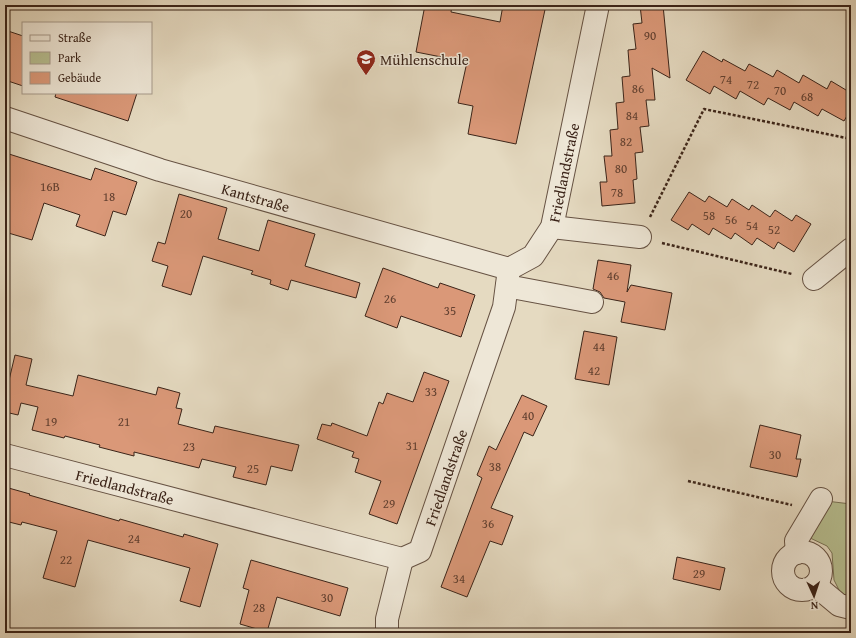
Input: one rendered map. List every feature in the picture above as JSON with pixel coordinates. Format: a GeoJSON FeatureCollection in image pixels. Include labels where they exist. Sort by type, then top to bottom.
{"type":"FeatureCollection","features":[{"type":"Feature","properties":{"kind":"street","name":"Friedlandstraße"},"geometry":{"type":"LineString","coordinates":[[5,455],[402,559],[420,551],[504,307],[508,278],[533,256],[552,227],[598,5]]}},
{"type":"Feature","properties":{"kind":"street","name":"Kantstraße"},"geometry":{"type":"LineString","coordinates":[[5,118],[160,170],[508,278],[592,302]]}},
{"type":"Feature","properties":{"kind":"street"},"geometry":{"type":"LineString","coordinates":[[552,227],[640,237]]}},
{"type":"Feature","properties":{"kind":"street"},"geometry":{"type":"LineString","coordinates":[[814,279],[851,249]]}},
{"type":"Feature","properties":{"kind":"street"},"geometry":{"type":"LineString","coordinates":[[797,553],[796,541],[817,505]]}},
{"type":"Feature","properties":{"kind":"street"},"geometry":{"type":"LineString","coordinates":[[807,552],[816,558],[821,566],[821,577],[815,585],[807,590],[797,589],[789,584],[784,575],[784,566],[789,557],[797,553],[807,552]]}},
{"type":"Feature","properties":{"kind":"street"},"geometry":{"type":"LineString","coordinates":[[387,633],[387,619],[402,559]]}},
{"type":"Feature","properties":{"kind":"street"},"geometry":{"type":"LineString","coordinates":[[815,585],[839,605],[851,608]]}},
{"type":"Feature","properties":{"kind":"path"},"geometry":{"type":"LineString","coordinates":[[814,279],[640,237],[704,109],[851,139]]}},
{"type":"Feature","properties":{"kind":"path"},"geometry":{"type":"LineString","coordinates":[[688,481],[817,505]]}},
{"type":"Feature","properties":{"kind":"green space"},"geometry":{"type":"Polygon","coordinates":[[[826,501],[851,504],[851,601],[839,590],[834,580],[832,553],[827,546],[808,537],[826,501]]]}},
{"type":"Feature","properties":{"kind":"building"},"geometry":{"type":"Polygon","coordinates":[[[425,5],[452,5],[451,12],[500,22],[503,5],[546,5],[516,144],[468,134],[473,106],[458,103],[467,62],[416,52],[425,5]]]}},
{"type":"Feature","properties":{"kind":"building"},"geometry":{"type":"Polygon","coordinates":[[[640,5],[663,5],[670,78],[652,68],[655,100],[646,100],[649,126],[640,127],[643,152],[635,153],[637,179],[633,180],[635,203],[602,206],[600,182],[607,182],[604,156],[612,156],[610,130],[618,129],[616,103],[624,102],[622,77],[630,76],[628,50],[636,49],[633,24],[642,23],[640,5]]]}},
{"type":"Feature","properties":{"kind":"building"},"geometry":{"type":"Polygon","coordinates":[[[5,30],[22,36],[22,86],[5,80],[5,30]]]}},
{"type":"Feature","properties":{"kind":"building"},"geometry":{"type":"Polygon","coordinates":[[[703,51],[722,62],[723,59],[745,71],[749,64],[773,77],[777,70],[799,83],[803,75],[827,89],[831,81],[851,93],[851,109],[844,121],[822,109],[818,116],[794,102],[790,110],[768,98],[764,105],[740,91],[736,99],[714,86],[710,94],[686,80],[703,51]]]}},
{"type":"Feature","properties":{"kind":"building"},"geometry":{"type":"Polygon","coordinates":[[[56,94],[137,94],[128,121],[55,97],[56,94]]]}},
{"type":"Feature","properties":{"kind":"building"},"geometry":{"type":"Polygon","coordinates":[[[9,154],[91,180],[95,168],[137,182],[126,215],[113,211],[105,236],[76,226],[80,215],[44,203],[32,240],[5,232],[5,167],[9,154]]]}},
{"type":"Feature","properties":{"kind":"building"},"geometry":{"type":"Polygon","coordinates":[[[689,192],[705,202],[709,196],[727,207],[732,199],[749,210],[752,205],[770,217],[775,210],[792,221],[796,215],[811,224],[794,252],[778,242],[774,249],[757,238],[752,245],[735,233],[731,239],[713,228],[709,235],[692,224],[688,230],[671,220],[689,192]]]}},
{"type":"Feature","properties":{"kind":"building"},"geometry":{"type":"Polygon","coordinates":[[[179,194],[227,208],[218,239],[259,251],[268,220],[315,234],[305,266],[360,283],[356,298],[291,280],[288,290],[270,284],[271,280],[251,274],[253,271],[203,256],[191,295],[162,286],[168,266],[152,261],[158,242],[165,244],[179,194]]]}},
{"type":"Feature","properties":{"kind":"building"},"geometry":{"type":"Polygon","coordinates":[[[598,260],[631,265],[627,292],[631,285],[672,293],[665,330],[621,322],[625,302],[604,298],[600,292],[593,289],[598,260]]]}},
{"type":"Feature","properties":{"kind":"building"},"geometry":{"type":"Polygon","coordinates":[[[383,268],[438,288],[440,283],[475,295],[461,337],[401,316],[397,328],[365,316],[383,268]]]}},
{"type":"Feature","properties":{"kind":"building"},"geometry":{"type":"Polygon","coordinates":[[[584,331],[617,337],[609,385],[575,379],[584,331]]]}},
{"type":"Feature","properties":{"kind":"building"},"geometry":{"type":"Polygon","coordinates":[[[15,355],[32,359],[26,385],[73,396],[78,375],[156,395],[158,387],[180,393],[176,408],[182,409],[178,424],[213,433],[215,426],[299,445],[292,471],[271,466],[266,485],[233,477],[236,467],[202,459],[199,468],[134,452],[134,456],[65,436],[64,438],[32,430],[38,407],[21,403],[18,415],[5,412],[5,397],[15,355]]]}},
{"type":"Feature","properties":{"kind":"building"},"geometry":{"type":"Polygon","coordinates":[[[424,372],[449,381],[397,524],[369,514],[381,481],[355,472],[359,459],[352,457],[354,452],[317,439],[322,424],[331,426],[332,423],[367,436],[379,402],[383,404],[387,393],[413,402],[424,372]]]}},
{"type":"Feature","properties":{"kind":"building"},"geometry":{"type":"Polygon","coordinates":[[[522,395],[547,406],[533,436],[524,432],[491,508],[513,516],[502,545],[490,541],[467,597],[441,587],[482,478],[477,475],[489,446],[496,450],[522,395]]]}},
{"type":"Feature","properties":{"kind":"building"},"geometry":{"type":"Polygon","coordinates":[[[760,425],[801,435],[796,459],[801,459],[797,477],[750,467],[760,425]]]}},
{"type":"Feature","properties":{"kind":"building"},"geometry":{"type":"Polygon","coordinates":[[[5,487],[119,521],[120,519],[183,537],[184,534],[218,544],[200,607],[180,601],[190,568],[88,540],[75,587],[43,578],[57,531],[22,522],[21,525],[5,521],[5,487]]]}},
{"type":"Feature","properties":{"kind":"building"},"geometry":{"type":"Polygon","coordinates":[[[677,557],[725,568],[720,590],[673,579],[677,557]]]}},
{"type":"Feature","properties":{"kind":"building"},"geometry":{"type":"Polygon","coordinates":[[[251,560],[348,588],[340,616],[277,597],[267,632],[240,624],[249,590],[243,588],[251,560]]]}},
{"type":"Feature","properties":{"kind":"place","name":"Mühlenschule"},"geometry":{"type":"Point","coordinates":[366,76]}}]}
